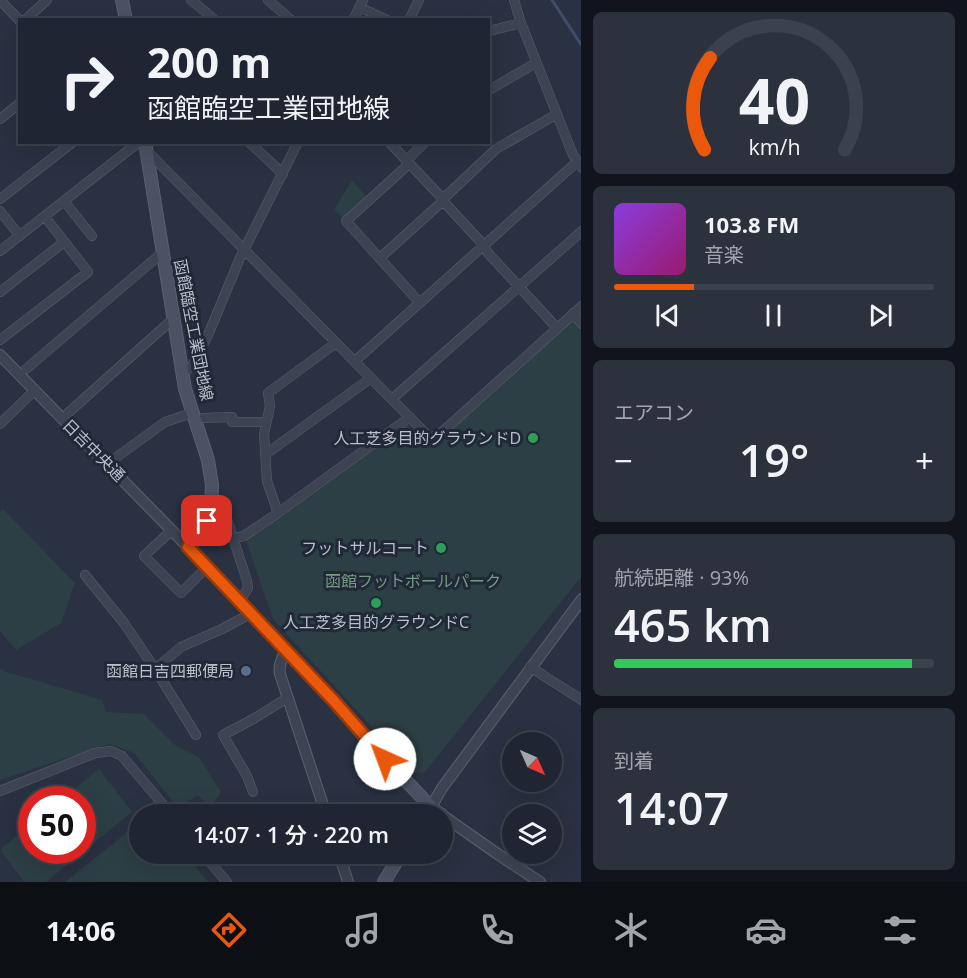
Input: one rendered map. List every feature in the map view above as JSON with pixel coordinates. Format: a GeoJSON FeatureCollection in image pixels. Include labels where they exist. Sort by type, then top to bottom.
{"type":"FeatureCollection","features":[{"type":"Feature","properties":{"kind":"main road"},"geometry":{"type":"LineString","coordinates":[[122,0],[126,18]]}},
{"type":"Feature","properties":{"kind":"main road","name":"函館臨空工業団地線"},"geometry":{"type":"LineString","coordinates":[[143,144],[185,389],[198,415],[212,485],[211,507],[207,521],[202,531],[188,547]]}},
{"type":"Feature","properties":{"kind":"main road"},"geometry":{"type":"LineString","coordinates":[[188,547],[334,701],[422,804]]}},
{"type":"Feature","properties":{"kind":"main road"},"geometry":{"type":"LineString","coordinates":[[384,882],[395,864]]}},
{"type":"Feature","properties":{"kind":"street"},"geometry":{"type":"LineString","coordinates":[[0,0],[18,19]]}},
{"type":"Feature","properties":{"kind":"street"},"geometry":{"type":"LineString","coordinates":[[27,18],[47,0]]}},
{"type":"Feature","properties":{"kind":"street"},"geometry":{"type":"LineString","coordinates":[[191,0],[212,18]]}},
{"type":"Feature","properties":{"kind":"street"},"geometry":{"type":"LineString","coordinates":[[268,0],[289,18]]}},
{"type":"Feature","properties":{"kind":"street"},"geometry":{"type":"LineString","coordinates":[[411,18],[419,0]]}},
{"type":"Feature","properties":{"kind":"street"},"geometry":{"type":"LineString","coordinates":[[355,362],[483,247],[580,165],[573,154],[536,63],[514,0]]}},
{"type":"Feature","properties":{"kind":"street"},"geometry":{"type":"LineString","coordinates":[[355,18],[361,4],[384,18]]}},
{"type":"Feature","properties":{"kind":"street"},"geometry":{"type":"LineString","coordinates":[[490,31],[521,23]]}},
{"type":"Feature","properties":{"kind":"street"},"geometry":{"type":"LineString","coordinates":[[490,89],[536,63]]}},
{"type":"Feature","properties":{"kind":"street"},"geometry":{"type":"LineString","coordinates":[[0,119],[18,106]]}},
{"type":"Feature","properties":{"kind":"street"},"geometry":{"type":"LineString","coordinates":[[380,258],[496,149],[557,114]]}},
{"type":"Feature","properties":{"kind":"street"},"geometry":{"type":"LineString","coordinates":[[0,199],[70,144]]}},
{"type":"Feature","properties":{"kind":"street"},"geometry":{"type":"LineString","coordinates":[[0,252],[64,201],[143,144],[430,438],[441,433],[581,307]]}},
{"type":"Feature","properties":{"kind":"street"},"geometry":{"type":"LineString","coordinates":[[251,144],[283,174]]}},
{"type":"Feature","properties":{"kind":"street"},"geometry":{"type":"LineString","coordinates":[[183,373],[192,366],[208,335],[245,249],[283,174],[294,144]]}},
{"type":"Feature","properties":{"kind":"street"},"geometry":{"type":"LineString","coordinates":[[391,144],[557,328]]}},
{"type":"Feature","properties":{"kind":"street"},"geometry":{"type":"LineString","coordinates":[[420,303],[346,221],[408,163],[423,144]]}},
{"type":"Feature","properties":{"kind":"street"},"geometry":{"type":"LineString","coordinates":[[64,201],[92,236]]}},
{"type":"Feature","properties":{"kind":"street"},"geometry":{"type":"LineString","coordinates":[[0,211],[20,236]]}},
{"type":"Feature","properties":{"kind":"street"},"geometry":{"type":"LineString","coordinates":[[0,340],[88,272],[45,217]]}},
{"type":"Feature","properties":{"kind":"street"},"geometry":{"type":"LineString","coordinates":[[392,399],[581,232]]}},
{"type":"Feature","properties":{"kind":"street"},"geometry":{"type":"LineString","coordinates":[[0,292],[64,242]]}},
{"type":"Feature","properties":{"kind":"street"},"geometry":{"type":"LineString","coordinates":[[27,369],[162,253]]}},
{"type":"Feature","properties":{"kind":"street"},"geometry":{"type":"LineString","coordinates":[[573,313],[581,323]]}},
{"type":"Feature","properties":{"kind":"street"},"geometry":{"type":"LineString","coordinates":[[68,413],[174,318]]}},
{"type":"Feature","properties":{"kind":"street"},"geometry":{"type":"LineString","coordinates":[[278,513],[267,481],[264,434],[270,406],[268,393],[336,343]]}},
{"type":"Feature","properties":{"kind":"street","name":"日吉中央通"},"geometry":{"type":"LineString","coordinates":[[0,355],[188,547]]}},
{"type":"Feature","properties":{"kind":"street"},"geometry":{"type":"LineString","coordinates":[[266,454],[371,378]]}},
{"type":"Feature","properties":{"kind":"street"},"geometry":{"type":"LineString","coordinates":[[0,423],[35,390]]}},
{"type":"Feature","properties":{"kind":"street"},"geometry":{"type":"LineString","coordinates":[[107,464],[165,422],[198,415],[232,417],[232,422],[266,422]]}},
{"type":"Feature","properties":{"kind":"street"},"geometry":{"type":"LineString","coordinates":[[234,538],[244,536],[278,513],[410,417]]}},
{"type":"Feature","properties":{"kind":"street"},"geometry":{"type":"LineString","coordinates":[[211,507],[221,510],[226,516],[234,538],[248,588],[240,601]]}},
{"type":"Feature","properties":{"kind":"street"},"geometry":{"type":"LineString","coordinates":[[172,530],[144,556],[181,593],[207,567]]}},
{"type":"Feature","properties":{"kind":"street"},"geometry":{"type":"LineString","coordinates":[[85,575],[124,623],[196,735]]}},
{"type":"Feature","properties":{"kind":"street"},"geometry":{"type":"LineString","coordinates":[[432,804],[441,788],[581,600]]}},
{"type":"Feature","properties":{"kind":"street"},"geometry":{"type":"LineString","coordinates":[[155,669],[180,647],[252,613]]}},
{"type":"Feature","properties":{"kind":"street"},"geometry":{"type":"LineString","coordinates":[[286,649],[279,669],[323,804]]}},
{"type":"Feature","properties":{"kind":"street"},"geometry":{"type":"LineString","coordinates":[[530,667],[581,699]]}},
{"type":"Feature","properties":{"kind":"street"},"geometry":{"type":"LineString","coordinates":[[253,792],[247,776],[223,735],[287,698]]}},
{"type":"Feature","properties":{"kind":"street"},"geometry":{"type":"LineString","coordinates":[[0,790],[95,753],[111,751],[122,756],[163,804]]}},
{"type":"Feature","properties":{"kind":"street"},"geometry":{"type":"LineString","coordinates":[[453,823],[540,882]]}},
{"type":"Feature","properties":{"kind":"street"},"geometry":{"type":"LineString","coordinates":[[212,864],[227,882]]}},
{"type":"Feature","properties":{"kind":"street"},"geometry":{"type":"LineString","coordinates":[[342,864],[348,882]]}},
{"type":"Feature","properties":{"kind":"green space"},"geometry":{"type":"Polygon","coordinates":[[[352,180],[366,196],[343,218],[334,210],[352,180]]]}},
{"type":"Feature","properties":{"kind":"green space","name":"函館フットボールパーク"},"geometry":{"type":"Polygon","coordinates":[[[575,319],[581,329],[581,577],[425,772],[414,773],[273,619],[246,540],[282,517],[406,425],[430,444],[443,437],[575,319]]]}},
{"type":"Feature","properties":{"kind":"green space"},"geometry":{"type":"Polygon","coordinates":[[[3,509],[75,583],[61,623],[16,650],[0,631],[0,512],[3,509]]]}},
{"type":"Feature","properties":{"kind":"green space"},"geometry":{"type":"Polygon","coordinates":[[[0,668],[102,700],[106,712],[144,714],[175,745],[199,757],[221,792],[213,804],[206,804],[198,795],[184,804],[175,804],[134,753],[109,744],[0,780],[0,668]]]}},
{"type":"Feature","properties":{"kind":"green space"},"geometry":{"type":"Polygon","coordinates":[[[99,769],[129,808],[129,814],[96,841],[96,786],[78,786],[99,769]]]}},
{"type":"Feature","properties":{"kind":"green space"},"geometry":{"type":"Polygon","coordinates":[[[129,831],[129,864],[194,864],[208,882],[65,882],[88,864],[96,864],[96,857],[129,831]]]}},
{"type":"Feature","properties":{"kind":"green space"},"geometry":{"type":"Polygon","coordinates":[[[18,835],[18,864],[68,864],[46,882],[24,882],[0,850],[18,835]]]}},
{"type":"Feature","properties":{"kind":"waterway"},"geometry":{"type":"LineString","coordinates":[[552,0],[581,44]]}},
{"type":"Feature","properties":{"kind":"place","name":"人工芝多目的グラウンドD"},"geometry":{"type":"Point","coordinates":[533,438]}},
{"type":"Feature","properties":{"kind":"place","name":"フットサルコート"},"geometry":{"type":"Point","coordinates":[441,548]}},
{"type":"Feature","properties":{"kind":"place","name":"人工芝多目的グラウンドC"},"geometry":{"type":"Point","coordinates":[376,603]}},
{"type":"Feature","properties":{"kind":"place","name":"函館日吉四郵便局"},"geometry":{"type":"Point","coordinates":[246,671]}},
{"type":"Feature","properties":{"kind":"route"},"geometry":{"type":"LineString","coordinates":[[207,521],[202,531],[188,547],[286,649],[385,759]]}}]}
